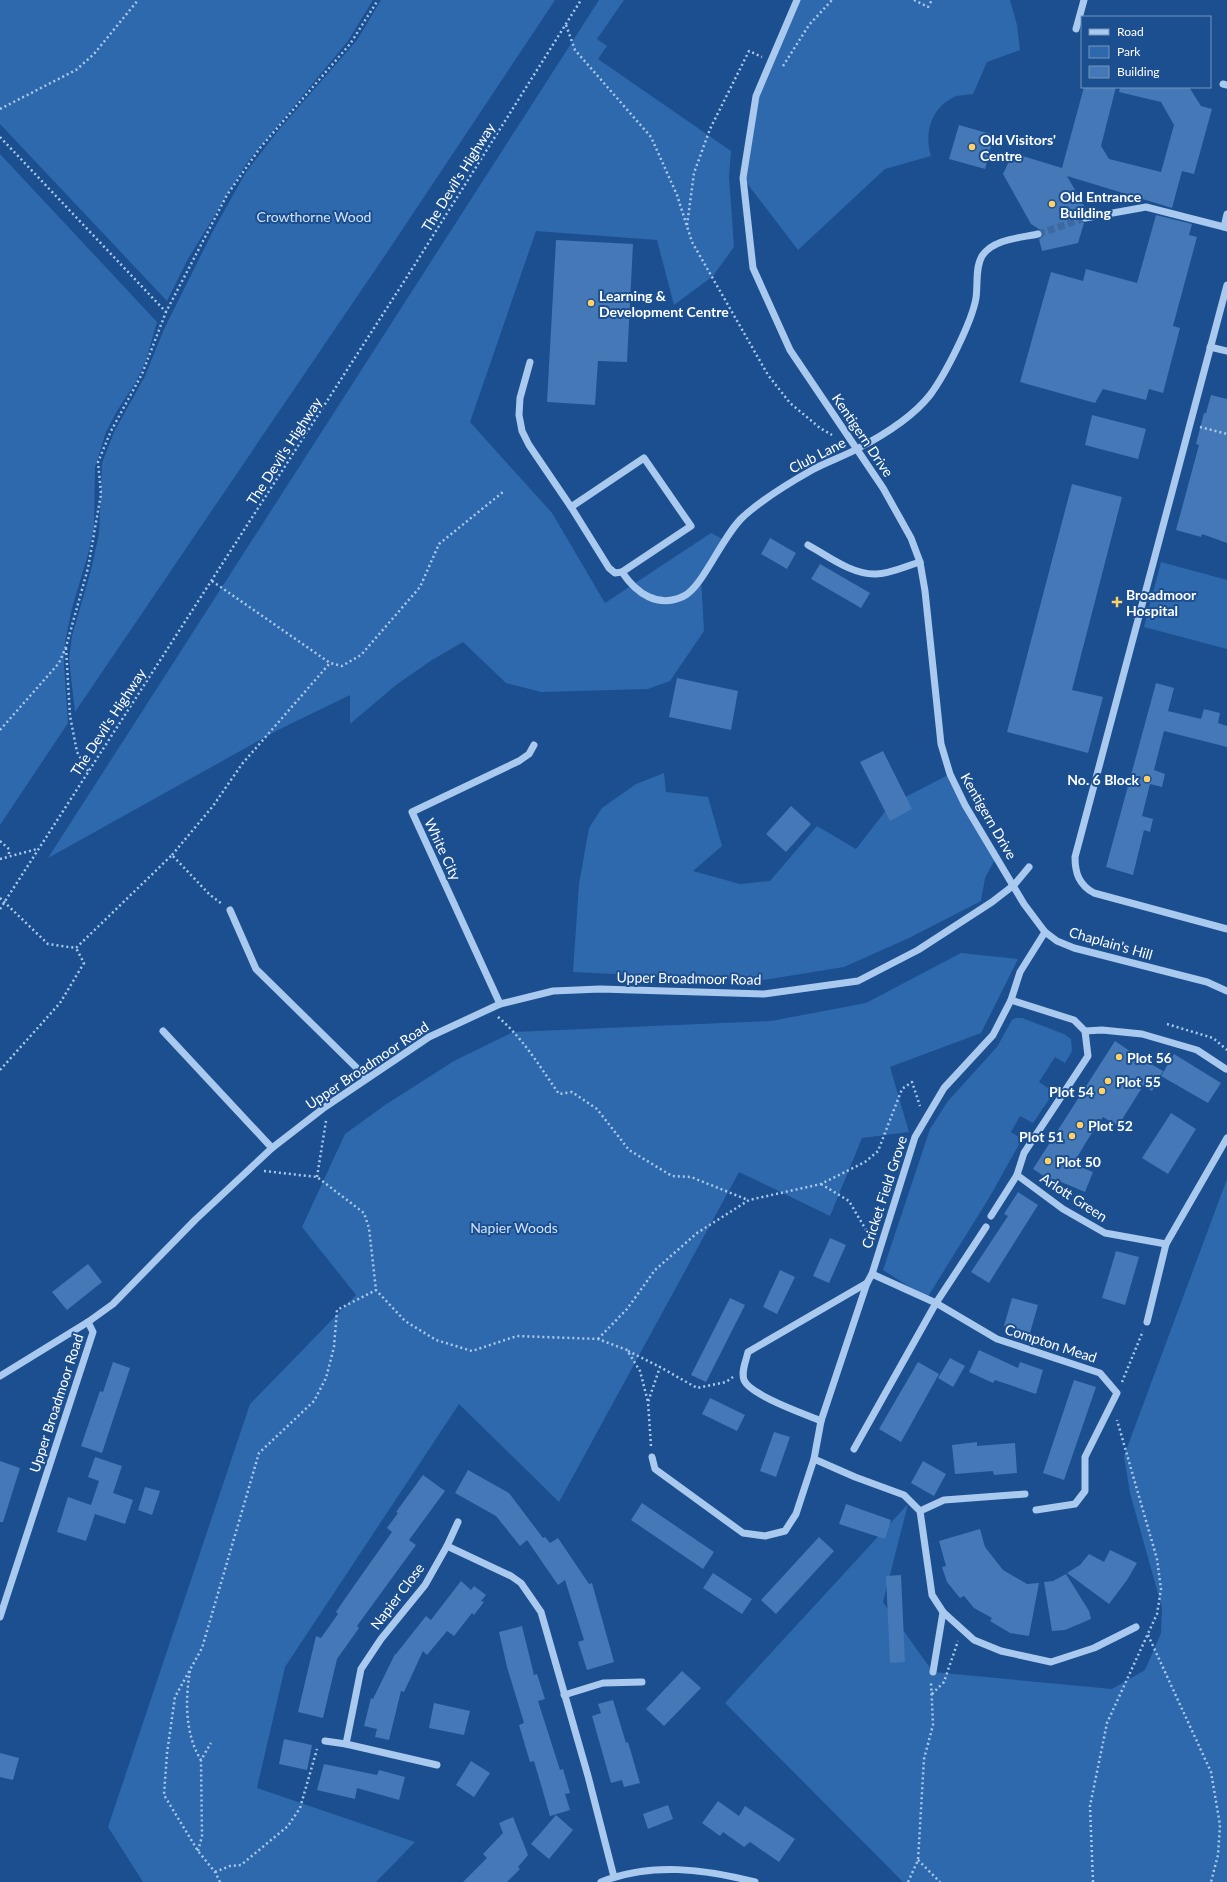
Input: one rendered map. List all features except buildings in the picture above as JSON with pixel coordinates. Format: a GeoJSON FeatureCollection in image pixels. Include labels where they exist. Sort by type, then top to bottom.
{"type":"FeatureCollection","features":[{"type":"Feature","properties":{"kind":"street","name":"Kentigern Drive"},"geometry":{"type":"LineString","coordinates":[[797,0],[756,96],[743,178],[753,268],[790,350],[857,449],[911,538],[920,562],[925,590],[941,744],[948,766],[965,805],[1014,885]]}},
{"type":"Feature","properties":{"kind":"street"},"geometry":{"type":"LineString","coordinates":[[1076,29],[1084,0]]}},
{"type":"Feature","properties":{"kind":"street"},"geometry":{"type":"LineString","coordinates":[[1086,218],[1146,207],[1225,227],[1227,214]]}},
{"type":"Feature","properties":{"kind":"street","name":"Club Lane"},"geometry":{"type":"LineString","coordinates":[[622,572],[640,593],[653,600],[669,600],[684,596],[695,588],[724,540],[743,517],[770,496],[812,470],[857,449],[910,415],[930,396],[945,371],[969,318],[976,299],[979,265],[982,256],[990,248],[1002,242],[1038,234]]}},
{"type":"Feature","properties":{"kind":"street"},"geometry":{"type":"LineString","coordinates":[[1227,285],[1075,856],[1075,868],[1079,879],[1085,888],[1094,893],[1227,929]]}},
{"type":"Feature","properties":{"kind":"street"},"geometry":{"type":"LineString","coordinates":[[1210,347],[1227,351]]}},
{"type":"Feature","properties":{"kind":"street"},"geometry":{"type":"LineString","coordinates":[[530,362],[520,398],[519,415],[522,431],[529,445],[571,507],[609,568],[615,573],[622,572],[691,526],[644,458],[571,507]]}},
{"type":"Feature","properties":{"kind":"street"},"geometry":{"type":"LineString","coordinates":[[808,545],[855,571],[866,573],[876,574],[889,572],[920,562]]}},
{"type":"Feature","properties":{"kind":"street","name":"White City"},"geometry":{"type":"LineString","coordinates":[[500,1004],[412,812],[519,761],[529,754],[534,745]]}},
{"type":"Feature","properties":{"kind":"street","name":"Upper Broadmoor Road"},"geometry":{"type":"LineString","coordinates":[[0,1617],[93,1332],[88,1322],[114,1304],[195,1220],[272,1148],[297,1127],[429,1037],[500,1004],[553,991],[600,989],[764,994],[858,981],[918,950],[992,902],[1014,885],[1029,867]]}},
{"type":"Feature","properties":{"kind":"street","name":"Chaplain's Hill"},"geometry":{"type":"LineString","coordinates":[[1014,885],[1024,904],[1045,932],[1056,941],[1074,948],[1207,982],[1227,991]]}},
{"type":"Feature","properties":{"kind":"street"},"geometry":{"type":"LineString","coordinates":[[230,910],[256,969],[367,1078]]}},
{"type":"Feature","properties":{"kind":"street","name":"Cricket Field Grove"},"geometry":{"type":"LineString","coordinates":[[652,1457],[655,1469],[743,1533],[765,1536],[785,1531],[796,1514],[814,1458],[821,1421],[867,1283],[872,1274],[915,1137],[944,1088],[993,1035],[1011,1000],[1020,972],[1045,932]]}},
{"type":"Feature","properties":{"kind":"street"},"geometry":{"type":"LineString","coordinates":[[991,1216],[1017,1175],[1024,1153],[1088,1056],[1085,1031],[1074,1020],[1011,1000]]}},
{"type":"Feature","properties":{"kind":"street"},"geometry":{"type":"LineString","coordinates":[[1085,1031],[1102,1030],[1142,1034],[1197,1050],[1226,1069]]}},
{"type":"Feature","properties":{"kind":"street"},"geometry":{"type":"LineString","coordinates":[[163,1031],[272,1148]]}},
{"type":"Feature","properties":{"kind":"street"},"geometry":{"type":"LineString","coordinates":[[1147,1322],[1166,1244],[1227,1138]]}},
{"type":"Feature","properties":{"kind":"street","name":"Arlott Green"},"geometry":{"type":"LineString","coordinates":[[1017,1175],[1063,1209],[1105,1232],[1166,1244]]}},
{"type":"Feature","properties":{"kind":"street"},"geometry":{"type":"LineString","coordinates":[[854,1449],[936,1303],[986,1227]]}},
{"type":"Feature","properties":{"kind":"street","name":"Compton Mead"},"geometry":{"type":"LineString","coordinates":[[872,1274],[936,1303],[997,1340],[1100,1373],[1117,1393]]}},
{"type":"Feature","properties":{"kind":"street"},"geometry":{"type":"LineString","coordinates":[[821,1421],[756,1393],[744,1381],[743,1371],[748,1352],[867,1283]]}},
{"type":"Feature","properties":{"kind":"street"},"geometry":{"type":"LineString","coordinates":[[0,1376],[88,1322]]}},
{"type":"Feature","properties":{"kind":"street"},"geometry":{"type":"LineString","coordinates":[[1036,1510],[1075,1504],[1085,1491],[1085,1457],[1117,1393]]}},
{"type":"Feature","properties":{"kind":"street"},"geometry":{"type":"LineString","coordinates":[[814,1458],[855,1477],[904,1495],[920,1511],[932,1595],[943,1612],[961,1630],[974,1640],[1001,1651],[1051,1662],[1094,1648],[1136,1627]]}},
{"type":"Feature","properties":{"kind":"street"},"geometry":{"type":"LineString","coordinates":[[920,1511],[944,1500],[1025,1494]]}},
{"type":"Feature","properties":{"kind":"street","name":"Napier Close"},"geometry":{"type":"LineString","coordinates":[[346,1744],[361,1669],[380,1639],[426,1585],[458,1522]]}},
{"type":"Feature","properties":{"kind":"street"},"geometry":{"type":"LineString","coordinates":[[447,1546],[496,1568],[521,1583],[541,1612],[588,1776],[614,1877]]}},
{"type":"Feature","properties":{"kind":"street"},"geometry":{"type":"LineString","coordinates":[[933,1672],[943,1612]]}},
{"type":"Feature","properties":{"kind":"street"},"geometry":{"type":"LineString","coordinates":[[564,1695],[603,1683],[642,1682]]}},
{"type":"Feature","properties":{"kind":"street"},"geometry":{"type":"LineString","coordinates":[[325,1741],[346,1744],[437,1765]]}},
{"type":"Feature","properties":{"kind":"street"},"geometry":{"type":"LineString","coordinates":[[601,1882],[614,1877],[666,1868],[725,1874],[755,1882]]}},
{"type":"Feature","properties":{"kind":"path"},"geometry":{"type":"LineString","coordinates":[[0,109],[76,70],[94,54],[138,0]]}},
{"type":"Feature","properties":{"kind":"path"},"geometry":{"type":"LineString","coordinates":[[0,730],[59,663],[66,647],[88,568],[101,494],[98,462],[111,431],[142,374],[166,312],[227,195],[260,148],[350,44],[378,0]]}},
{"type":"Feature","properties":{"kind":"path","name":"The Devil's Highway"},"geometry":{"type":"LineString","coordinates":[[0,909],[412,270],[581,0]]}},
{"type":"Feature","properties":{"kind":"path"},"geometry":{"type":"LineString","coordinates":[[914,0],[928,7],[932,0]]}},
{"type":"Feature","properties":{"kind":"path"},"geometry":{"type":"LineString","coordinates":[[566,24],[575,50],[651,138],[677,195],[692,242],[768,375],[790,403],[820,428],[839,438]]}},
{"type":"Feature","properties":{"kind":"path"},"geometry":{"type":"LineString","coordinates":[[0,137],[166,312]]}},
{"type":"Feature","properties":{"kind":"path"},"geometry":{"type":"LineString","coordinates":[[1190,424],[1227,434]]}},
{"type":"Feature","properties":{"kind":"path"},"geometry":{"type":"LineString","coordinates":[[212,581],[330,663],[342,666],[361,654],[420,587],[439,544],[503,492]]}},
{"type":"Feature","properties":{"kind":"path"},"geometry":{"type":"LineString","coordinates":[[66,647],[70,716],[77,752],[88,771]]}},
{"type":"Feature","properties":{"kind":"path"},"geometry":{"type":"LineString","coordinates":[[76,948],[172,855],[213,806],[242,764],[330,663]]}},
{"type":"Feature","properties":{"kind":"path"},"geometry":{"type":"LineString","coordinates":[[0,841],[9,848],[9,856]]}},
{"type":"Feature","properties":{"kind":"path"},"geometry":{"type":"LineString","coordinates":[[0,859],[38,848]]}},
{"type":"Feature","properties":{"kind":"path"},"geometry":{"type":"LineString","coordinates":[[172,855],[210,895],[230,910]]}},
{"type":"Feature","properties":{"kind":"path"},"geometry":{"type":"LineString","coordinates":[[0,898],[48,944],[76,948]]}},
{"type":"Feature","properties":{"kind":"path"},"geometry":{"type":"LineString","coordinates":[[0,1070],[60,1003],[84,963],[76,948]]}},
{"type":"Feature","properties":{"kind":"path"},"geometry":{"type":"LineString","coordinates":[[488,1009],[510,1028],[530,1052],[559,1094],[572,1092],[597,1110],[629,1150],[672,1176],[691,1177],[749,1200]]}},
{"type":"Feature","properties":{"kind":"path"},"geometry":{"type":"LineString","coordinates":[[1167,1024],[1212,1038],[1227,1050]]}},
{"type":"Feature","properties":{"kind":"path"},"geometry":{"type":"LineString","coordinates":[[598,1339],[627,1309],[655,1270],[697,1233],[749,1200],[821,1184],[864,1162],[878,1150],[902,1089],[912,1082],[925,1121]]}},
{"type":"Feature","properties":{"kind":"path"},"geometry":{"type":"LineString","coordinates":[[317,1177],[326,1120]]}},
{"type":"Feature","properties":{"kind":"path"},"geometry":{"type":"LineString","coordinates":[[249,1169],[317,1177],[364,1213],[369,1228],[376,1290],[405,1321],[436,1340],[472,1351],[517,1336],[598,1339],[626,1350],[697,1388],[726,1382],[743,1371]]}},
{"type":"Feature","properties":{"kind":"path"},"geometry":{"type":"LineString","coordinates":[[821,1184],[849,1201],[866,1230],[884,1235]]}},
{"type":"Feature","properties":{"kind":"path"},"geometry":{"type":"LineString","coordinates":[[220,1882],[215,1872],[198,1851],[164,1794],[167,1753],[175,1697],[202,1648],[259,1453],[314,1401],[326,1378],[334,1347],[337,1310],[376,1290]]}},
{"type":"Feature","properties":{"kind":"path"},"geometry":{"type":"LineString","coordinates":[[1117,1393],[1147,1322]]}},
{"type":"Feature","properties":{"kind":"path"},"geometry":{"type":"LineString","coordinates":[[626,1350],[640,1371],[648,1402],[652,1457]]}},
{"type":"Feature","properties":{"kind":"path"},"geometry":{"type":"LineString","coordinates":[[648,1402],[660,1367]]}},
{"type":"Feature","properties":{"kind":"path"},"geometry":{"type":"LineString","coordinates":[[1093,1882],[1090,1806],[1107,1722],[1157,1614],[1161,1589],[1157,1560],[1112,1404]]}},
{"type":"Feature","properties":{"kind":"path"},"geometry":{"type":"LineString","coordinates":[[932,1695],[944,1682],[952,1662],[961,1630]]}},
{"type":"Feature","properties":{"kind":"path"},"geometry":{"type":"LineString","coordinates":[[1148,1634],[1211,1772],[1220,1825],[1218,1855],[1211,1882]]}},
{"type":"Feature","properties":{"kind":"path"},"geometry":{"type":"LineString","coordinates":[[191,1668],[186,1690],[189,1727],[197,1754],[201,1760]]}},
{"type":"Feature","properties":{"kind":"path"},"geometry":{"type":"LineString","coordinates":[[908,1882],[918,1860],[924,1759],[933,1725],[931,1681]]}},
{"type":"Feature","properties":{"kind":"path"},"geometry":{"type":"LineString","coordinates":[[215,1872],[230,1866],[241,1865],[288,1826],[300,1808],[316,1751],[325,1741]]}},
{"type":"Feature","properties":{"kind":"path"},"geometry":{"type":"LineString","coordinates":[[198,1851],[202,1836],[201,1760],[211,1743]]}},
{"type":"Feature","properties":{"kind":"path"},"geometry":{"type":"LineString","coordinates":[[918,1860],[940,1882]]}},
{"type":"Feature","properties":{"kind":"green space","name":"Crowthorne Wood"},"geometry":{"type":"Polygon","coordinates":[[[0,0],[373,0],[348,41],[246,164],[188,259],[167,301],[0,124],[0,0]]]}},
{"type":"Feature","properties":{"kind":"green space","name":"Crowthorne Wood"},"geometry":{"type":"Polygon","coordinates":[[[381,0],[555,0],[390,248],[75,712],[69,659],[72,636],[91,570],[99,534],[102,463],[114,432],[145,376],[164,329],[214,229],[246,172],[277,132],[357,40],[381,0]]]}},
{"type":"Feature","properties":{"kind":"green space"},"geometry":{"type":"Polygon","coordinates":[[[599,0],[624,0],[597,39],[607,46],[598,59],[731,151],[729,177],[734,247],[713,276],[674,305],[657,240],[536,231],[470,422],[552,513],[605,603],[711,533],[724,540],[701,577],[704,631],[670,681],[648,689],[541,692],[506,683],[463,642],[432,660],[396,685],[350,724],[350,695],[278,730],[48,858],[599,0]]]}},
{"type":"Feature","properties":{"kind":"green space"},"geometry":{"type":"Polygon","coordinates":[[[797,0],[1010,0],[1017,25],[1020,50],[987,62],[973,94],[954,97],[940,108],[931,122],[929,130],[928,139],[931,156],[885,169],[798,250],[743,178],[756,96],[797,0]]]}},
{"type":"Feature","properties":{"kind":"green space"},"geometry":{"type":"Polygon","coordinates":[[[0,154],[157,322],[146,360],[136,382],[117,411],[106,432],[95,467],[94,528],[87,558],[72,608],[65,642],[64,664],[68,723],[0,825],[0,154]]]}},
{"type":"Feature","properties":{"kind":"green space"},"geometry":{"type":"Polygon","coordinates":[[[1161,562],[1227,580],[1227,649],[1144,627],[1161,562]]]}},
{"type":"Feature","properties":{"kind":"green space"},"geometry":{"type":"Polygon","coordinates":[[[664,773],[666,792],[708,797],[722,846],[693,871],[740,884],[770,881],[817,826],[856,849],[890,805],[950,774],[997,856],[985,878],[981,901],[909,938],[844,967],[757,981],[573,972],[579,884],[589,828],[602,808],[636,784],[664,773]]]}},
{"type":"Feature","properties":{"kind":"green space","name":"Napier Woods"},"geometry":{"type":"Polygon","coordinates":[[[961,953],[1018,959],[981,1033],[890,1067],[909,1132],[862,1138],[830,1216],[739,1172],[559,1502],[459,1404],[285,1667],[257,1788],[415,1842],[376,1882],[143,1882],[108,1827],[250,1404],[356,1295],[302,1227],[345,1134],[385,1105],[454,1061],[513,1032],[771,1021],[866,1003],[961,953]]]}},
{"type":"Feature","properties":{"kind":"green space"},"geometry":{"type":"Polygon","coordinates":[[[1022,1018],[1064,1034],[1071,1039],[1072,1051],[1065,1063],[1055,1057],[1039,1082],[1054,1092],[1033,1123],[1020,1116],[1011,1132],[1022,1139],[989,1198],[927,1298],[883,1270],[930,1129],[948,1101],[997,1047],[1012,1020],[1022,1018]]]}},
{"type":"Feature","properties":{"kind":"green space"},"geometry":{"type":"Polygon","coordinates":[[[1227,1179],[1227,1882],[903,1882],[725,1703],[908,1504],[883,1602],[933,1672],[1112,1689],[1145,1670],[1161,1633],[1162,1608],[1130,1493],[1124,1456],[1227,1179]]]}},
{"type":"Feature","properties":{"kind":"tunnel"},"geometry":{"type":"LineString","coordinates":[[1038,234],[1085,218]]}},
{"type":"Feature","properties":{"kind":"place","name":"Old Visitors' Centre"},"geometry":{"type":"Point","coordinates":[972,147]}},
{"type":"Feature","properties":{"kind":"place","name":"Old Entrance Building"},"geometry":{"type":"Point","coordinates":[1052,204]}},
{"type":"Feature","properties":{"kind":"place","name":"Learning & Development Centre"},"geometry":{"type":"Point","coordinates":[591,303]}},
{"type":"Feature","properties":{"kind":"place","name":"Broadmoor Hospital"},"geometry":{"type":"Point","coordinates":[1117,602]}},
{"type":"Feature","properties":{"kind":"place","name":"No. 6 Block"},"geometry":{"type":"Point","coordinates":[1147,779]}},
{"type":"Feature","properties":{"kind":"place","name":"Plot 56"},"geometry":{"type":"Point","coordinates":[1119,1057]}},
{"type":"Feature","properties":{"kind":"place","name":"Plot 55"},"geometry":{"type":"Point","coordinates":[1108,1081]}},
{"type":"Feature","properties":{"kind":"place","name":"Plot 54"},"geometry":{"type":"Point","coordinates":[1102,1091]}},
{"type":"Feature","properties":{"kind":"place","name":"Plot 52"},"geometry":{"type":"Point","coordinates":[1080,1125]}},
{"type":"Feature","properties":{"kind":"place","name":"Plot 51"},"geometry":{"type":"Point","coordinates":[1072,1136]}},
{"type":"Feature","properties":{"kind":"place","name":"Plot 50"},"geometry":{"type":"Point","coordinates":[1048,1161]}}]}
